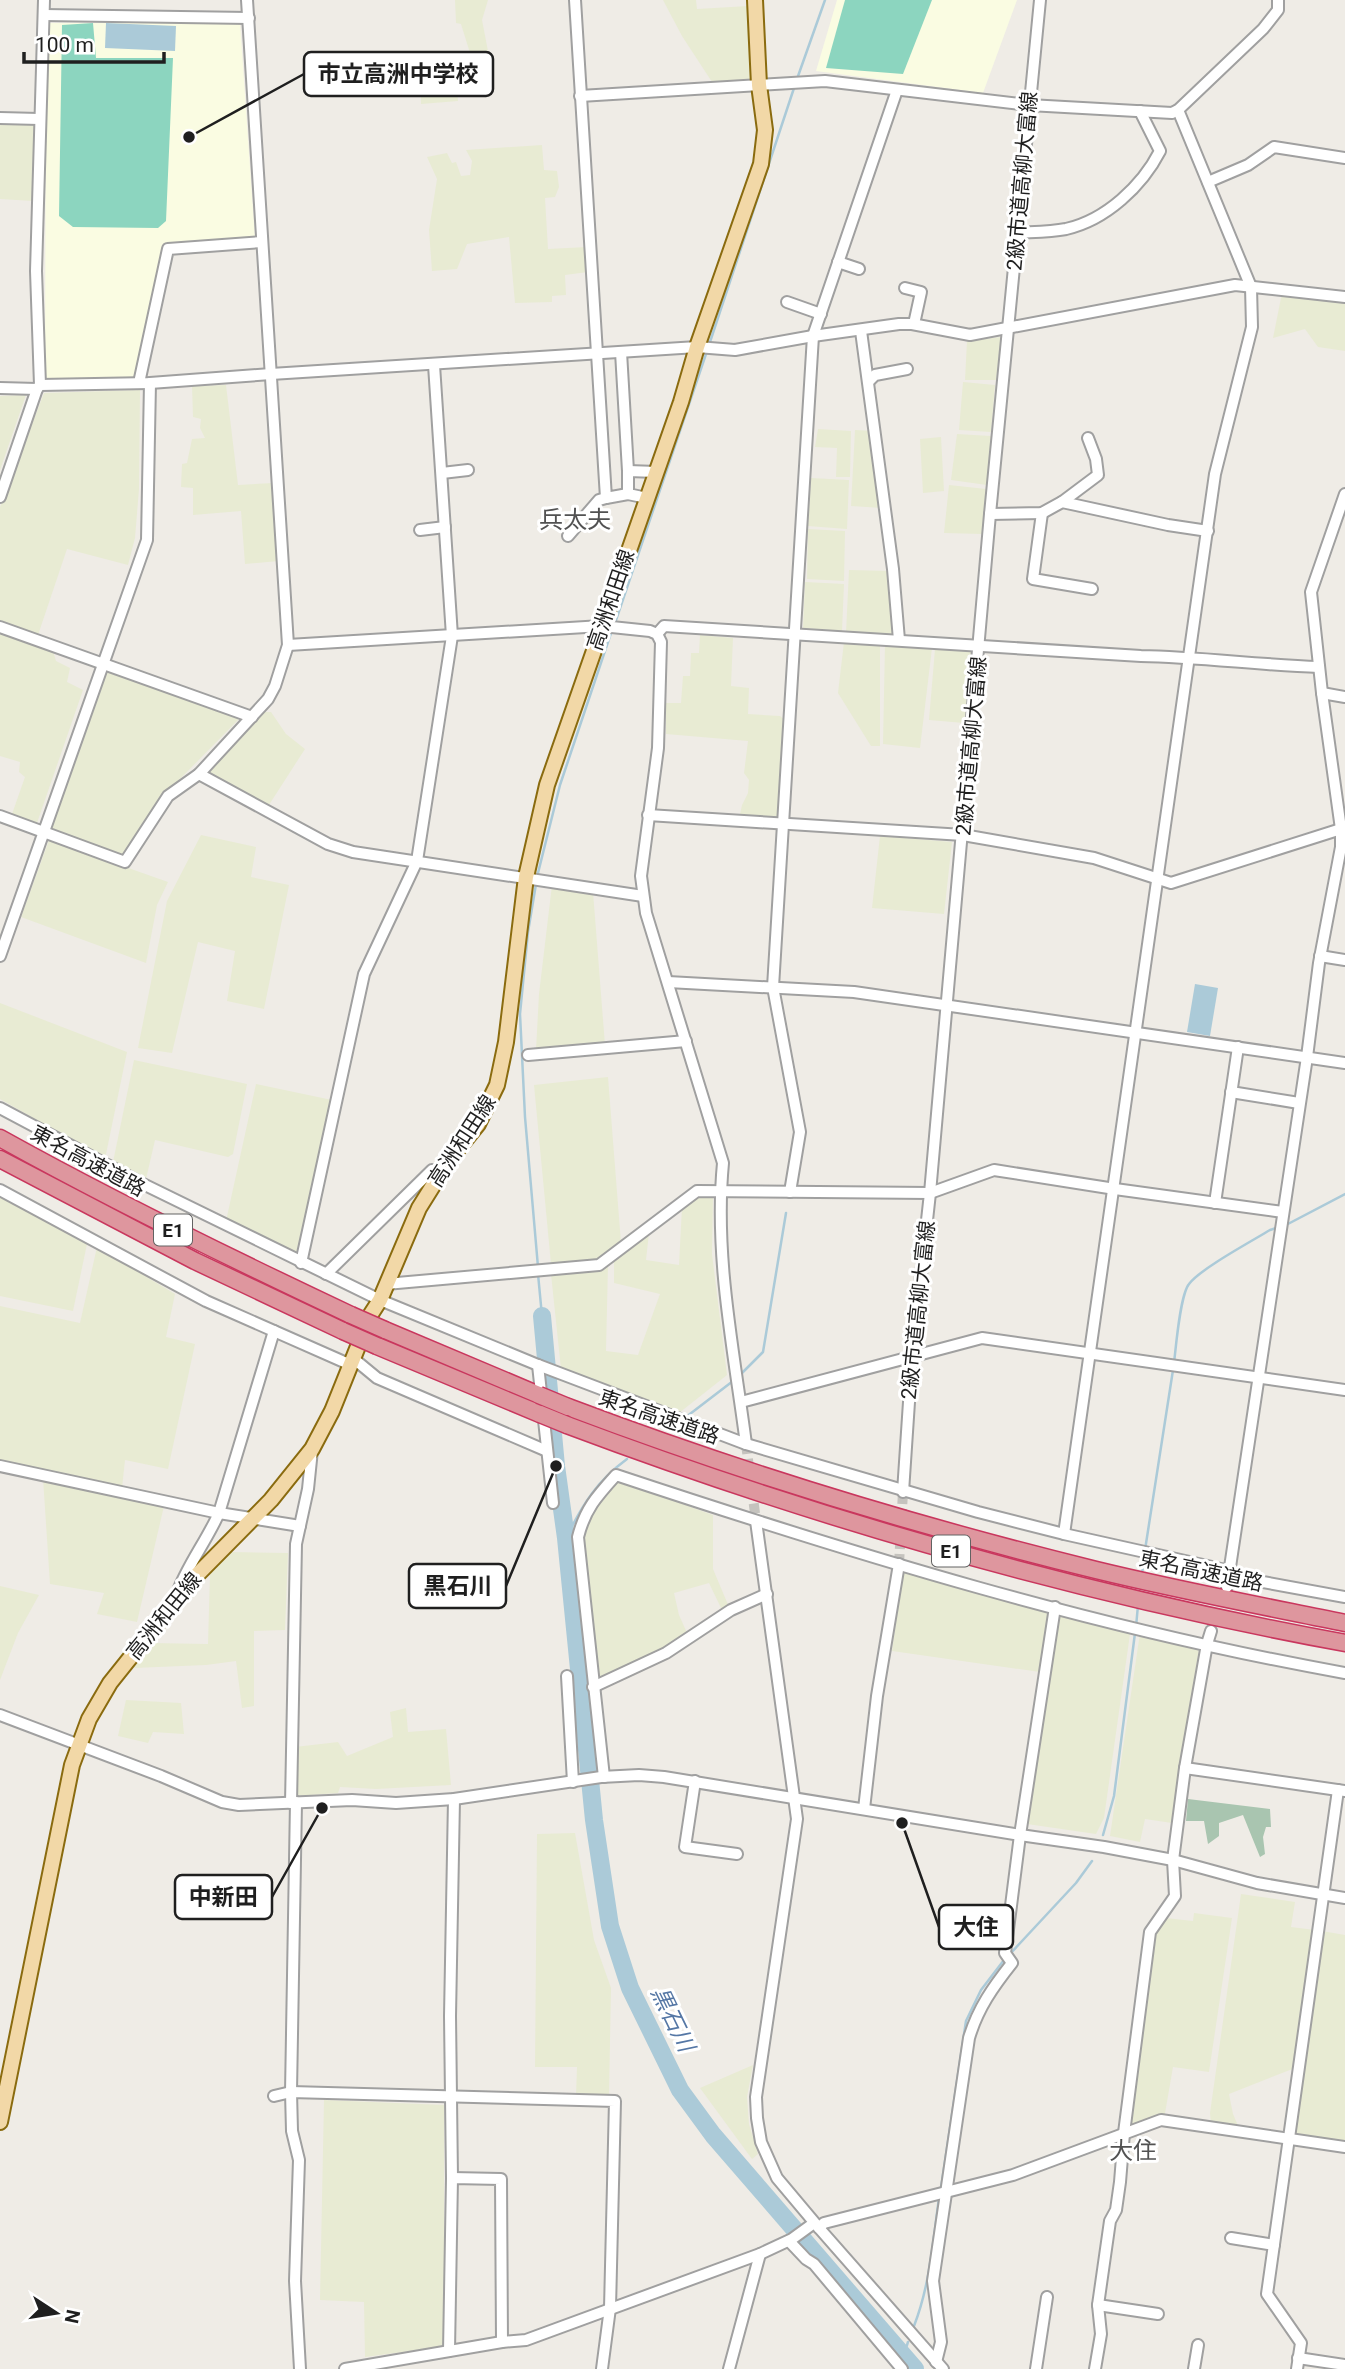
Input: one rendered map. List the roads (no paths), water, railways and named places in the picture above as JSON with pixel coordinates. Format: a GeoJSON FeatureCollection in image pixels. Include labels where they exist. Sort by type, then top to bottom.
{"type":"FeatureCollection","features":[{"type":"Feature","properties":{"kind":"highway","name":"東名高速道路"},"geometry":{"type":"LineString","coordinates":[[0,1138],[84,1185],[351,1315],[568,1407],[664,1442],[883,1513],[1096,1570],[1345,1623]]}},
{"type":"Feature","properties":{"kind":"highway","name":"東名高速道路"},"geometry":{"type":"LineString","coordinates":[[0,1159],[195,1261],[343,1332],[567,1425],[796,1505],[997,1564],[1195,1613],[1345,1643]]}},
{"type":"Feature","properties":{"kind":"main road","name":"高洲和田線"},"geometry":{"type":"LineString","coordinates":[[0,2122],[72,1765],[89,1719],[110,1683],[174,1601],[253,1518],[312,1449],[332,1411],[371,1314],[380,1300],[419,1208],[441,1172],[478,1124],[497,1086],[506,1042],[526,877],[547,785],[761,164],[765,130],[759,85],[755,0]]}},
{"type":"Feature","properties":{"kind":"street"},"geometry":{"type":"LineString","coordinates":[[0,496],[39,387],[36,271],[44,0]]}},
{"type":"Feature","properties":{"kind":"street"},"geometry":{"type":"LineString","coordinates":[[0,816],[125,862],[168,796],[199,774],[268,699],[288,645],[247,0]]}},
{"type":"Feature","properties":{"kind":"street"},"geometry":{"type":"LineString","coordinates":[[575,0],[606,498]]}},
{"type":"Feature","properties":{"kind":"street","name":"2級市道高柳大富線"},"geometry":{"type":"LineString","coordinates":[[903,1492],[912,1357],[930,1193],[990,514],[1040,0]]}},
{"type":"Feature","properties":{"kind":"street"},"geometry":{"type":"LineString","coordinates":[[580,96],[825,82],[1030,105],[1172,113],[1264,29],[1278,10],[1278,0]]}},
{"type":"Feature","properties":{"kind":"street"},"geometry":{"type":"LineString","coordinates":[[44,15],[248,18]]}},
{"type":"Feature","properties":{"kind":"street"},"geometry":{"type":"LineString","coordinates":[[790,1192],[800,1132],[774,987],[813,336],[897,90]]}},
{"type":"Feature","properties":{"kind":"street"},"geometry":{"type":"LineString","coordinates":[[1064,1534],[1215,474],[1252,327],[1251,287],[1178,110]]}},
{"type":"Feature","properties":{"kind":"street"},"geometry":{"type":"LineString","coordinates":[[1017,233],[1068,229],[1107,210],[1134,188],[1150,169],[1160,151],[1140,111]]}},
{"type":"Feature","properties":{"kind":"street"},"geometry":{"type":"LineString","coordinates":[[0,118],[39,119]]}},
{"type":"Feature","properties":{"kind":"street"},"geometry":{"type":"LineString","coordinates":[[1209,182],[1248,165],[1274,147],[1345,158]]}},
{"type":"Feature","properties":{"kind":"street"},"geometry":{"type":"LineString","coordinates":[[0,956],[147,540],[145,383],[168,250],[262,242]]}},
{"type":"Feature","properties":{"kind":"street"},"geometry":{"type":"LineString","coordinates":[[838,262],[859,269]]}},
{"type":"Feature","properties":{"kind":"street"},"geometry":{"type":"LineString","coordinates":[[0,388],[145,383],[697,347],[735,349],[914,324],[970,335],[1235,285],[1345,297]]}},
{"type":"Feature","properties":{"kind":"street"},"geometry":{"type":"LineString","coordinates":[[905,288],[921,292],[914,324]]}},
{"type":"Feature","properties":{"kind":"street"},"geometry":{"type":"LineString","coordinates":[[787,302],[821,314]]}},
{"type":"Feature","properties":{"kind":"street"},"geometry":{"type":"LineString","coordinates":[[861,331],[893,569],[899,640]]}},
{"type":"Feature","properties":{"kind":"street"},"geometry":{"type":"LineString","coordinates":[[621,352],[628,494]]}},
{"type":"Feature","properties":{"kind":"street"},"geometry":{"type":"LineString","coordinates":[[301,1263],[365,974],[417,861],[452,636],[434,365]]}},
{"type":"Feature","properties":{"kind":"street"},"geometry":{"type":"LineString","coordinates":[[869,382],[875,375],[907,369]]}},
{"type":"Feature","properties":{"kind":"street"},"geometry":{"type":"LineString","coordinates":[[990,514],[1042,513],[1062,502],[1098,475],[1096,459],[1088,438]]}},
{"type":"Feature","properties":{"kind":"street"},"geometry":{"type":"LineString","coordinates":[[442,473],[467,470]]}},
{"type":"Feature","properties":{"kind":"street"},"geometry":{"type":"LineString","coordinates":[[628,471],[657,472]]}},
{"type":"Feature","properties":{"kind":"street"},"geometry":{"type":"LineString","coordinates":[[568,536],[599,500],[628,494],[647,498]]}},
{"type":"Feature","properties":{"kind":"street"},"geometry":{"type":"LineString","coordinates":[[1229,1578],[1320,956],[1342,869],[1341,829],[1311,592],[1345,494]]}},
{"type":"Feature","properties":{"kind":"street"},"geometry":{"type":"LineString","coordinates":[[1062,502],[1208,531]]}},
{"type":"Feature","properties":{"kind":"street"},"geometry":{"type":"LineString","coordinates":[[1042,513],[1033,579],[1092,589]]}},
{"type":"Feature","properties":{"kind":"street"},"geometry":{"type":"LineString","coordinates":[[421,530],[445,527]]}},
{"type":"Feature","properties":{"kind":"street"},"geometry":{"type":"LineString","coordinates":[[288,645],[602,626],[657,634],[661,642],[658,748],[641,876],[643,896],[723,1163],[720,1191],[723,1267],[746,1444]]}},
{"type":"Feature","properties":{"kind":"street"},"geometry":{"type":"LineString","coordinates":[[657,634],[664,626],[1319,667]]}},
{"type":"Feature","properties":{"kind":"street"},"geometry":{"type":"LineString","coordinates":[[0,627],[252,717]]}},
{"type":"Feature","properties":{"kind":"street"},"geometry":{"type":"LineString","coordinates":[[1322,693],[1345,697]]}},
{"type":"Feature","properties":{"kind":"street"},"geometry":{"type":"LineString","coordinates":[[199,774],[328,844],[353,852],[643,896]]}},
{"type":"Feature","properties":{"kind":"street"},"geometry":{"type":"LineString","coordinates":[[648,815],[963,835],[1094,858],[1171,883],[1341,829]]}},
{"type":"Feature","properties":{"kind":"street"},"geometry":{"type":"LineString","coordinates":[[1320,956],[1345,960]]}},
{"type":"Feature","properties":{"kind":"street"},"geometry":{"type":"LineString","coordinates":[[668,982],[854,992],[1345,1063]]}},
{"type":"Feature","properties":{"kind":"street"},"geometry":{"type":"LineString","coordinates":[[528,1055],[686,1041]]}},
{"type":"Feature","properties":{"kind":"street"},"geometry":{"type":"LineString","coordinates":[[1215,1203],[1238,1047]]}},
{"type":"Feature","properties":{"kind":"street"},"geometry":{"type":"LineString","coordinates":[[1231,1092],[1299,1103]]}},
{"type":"Feature","properties":{"kind":"street"},"geometry":{"type":"LineString","coordinates":[[0,1108],[143,1184],[380,1300],[558,1373],[746,1444],[903,1492],[1229,1578],[1345,1597]]}},
{"type":"Feature","properties":{"kind":"street"},"geometry":{"type":"LineString","coordinates":[[326,1274],[432,1170],[441,1172]]}},
{"type":"Feature","properties":{"kind":"street"},"geometry":{"type":"LineString","coordinates":[[386,1284],[599,1265],[697,1191],[930,1193],[994,1170],[1283,1212]]}},
{"type":"Feature","properties":{"kind":"street"},"geometry":{"type":"LineString","coordinates":[[0,1190],[206,1301],[352,1362],[377,1378],[547,1451]]}},
{"type":"Feature","properties":{"kind":"street"},"geometry":{"type":"LineString","coordinates":[[174,1601],[183,1576],[219,1513],[274,1331]]}},
{"type":"Feature","properties":{"kind":"street"},"geometry":{"type":"LineString","coordinates":[[741,1402],[982,1338],[1345,1390]]}},
{"type":"Feature","properties":{"kind":"street"},"geometry":{"type":"LineString","coordinates":[[540,1365],[553,1503]]}},
{"type":"Feature","properties":{"kind":"street"},"geometry":{"type":"LineString","coordinates":[[300,2369],[295,2281],[299,2160],[292,2131],[291,2092],[295,1556],[312,1449]]}},
{"type":"Feature","properties":{"kind":"street"},"geometry":{"type":"LineString","coordinates":[[0,1466],[219,1513],[300,1527]]}},
{"type":"Feature","properties":{"kind":"street"},"geometry":{"type":"LineString","coordinates":[[603,1777],[578,1537],[583,1517],[595,1498],[616,1475],[899,1564],[1055,1607],[1207,1644],[1345,1673]]}},
{"type":"Feature","properties":{"kind":"street"},"geometry":{"type":"LineString","coordinates":[[756,1521],[797,1819],[760,2070],[757,2118],[761,2142],[777,2178],[814,2226],[940,2366]]}},
{"type":"Feature","properties":{"kind":"street"},"geometry":{"type":"LineString","coordinates":[[864,1809],[877,1696],[899,1564]]}},
{"type":"Feature","properties":{"kind":"street"},"geometry":{"type":"LineString","coordinates":[[593,1687],[666,1653],[731,1610],[766,1594]]}},
{"type":"Feature","properties":{"kind":"street"},"geometry":{"type":"LineString","coordinates":[[940,2366],[941,2342],[933,2281],[942,2193],[969,2038],[975,2018],[988,1994],[1012,1963],[1005,1953],[1055,1607]]}},
{"type":"Feature","properties":{"kind":"street"},"geometry":{"type":"LineString","coordinates":[[1095,2369],[1101,2334],[1098,2305],[1110,2221],[1116,2210],[1120,2182],[1150,1932],[1175,1896],[1172,1860],[1185,1768],[1211,1631]]}},
{"type":"Feature","properties":{"kind":"street"},"geometry":{"type":"LineString","coordinates":[[567,1676],[576,1781]]}},
{"type":"Feature","properties":{"kind":"street"},"geometry":{"type":"LineString","coordinates":[[0,1715],[222,1802],[239,1805],[352,1800],[396,1803],[454,1799],[603,1777],[639,1775],[695,1781],[1104,1847],[1172,1860],[1257,1883],[1345,1898]]}},
{"type":"Feature","properties":{"kind":"street"},"geometry":{"type":"LineString","coordinates":[[1185,1768],[1342,1791],[1324,1895],[1267,2294],[1301,2343],[1297,2363],[1345,2365]]}},
{"type":"Feature","properties":{"kind":"street"},"geometry":{"type":"LineString","coordinates":[[695,1781],[685,1847],[737,1854]]}},
{"type":"Feature","properties":{"kind":"street"},"geometry":{"type":"LineString","coordinates":[[449,2351],[454,1799]]}},
{"type":"Feature","properties":{"kind":"street"},"geometry":{"type":"LineString","coordinates":[[274,2096],[291,2092],[615,2101],[610,2308],[602,2369]]}},
{"type":"Feature","properties":{"kind":"street"},"geometry":{"type":"LineString","coordinates":[[345,2369],[392,2366],[449,2351],[526,2340],[760,2254],[814,2226],[1013,2175],[1161,2120],[1345,2147]]}},
{"type":"Feature","properties":{"kind":"street"},"geometry":{"type":"LineString","coordinates":[[452,2178],[501,2179],[502,2342]]}},
{"type":"Feature","properties":{"kind":"street"},"geometry":{"type":"LineString","coordinates":[[1231,2238],[1274,2245]]}},
{"type":"Feature","properties":{"kind":"street"},"geometry":{"type":"LineString","coordinates":[[791,2240],[902,2369]]}},
{"type":"Feature","properties":{"kind":"street"},"geometry":{"type":"LineString","coordinates":[[729,2369],[760,2254]]}},
{"type":"Feature","properties":{"kind":"street"},"geometry":{"type":"LineString","coordinates":[[1036,2369],[1047,2297]]}},
{"type":"Feature","properties":{"kind":"street"},"geometry":{"type":"LineString","coordinates":[[1098,2305],[1158,2314]]}},
{"type":"Feature","properties":{"kind":"street"},"geometry":{"type":"LineString","coordinates":[[1194,2369],[1198,2345]]}},
{"type":"Feature","properties":{"kind":"street"},"geometry":{"type":"LineString","coordinates":[[427,2356],[429,2369]]}},
{"type":"Feature","properties":{"kind":"water"},"geometry":{"type":"Polygon","coordinates":[[[106,23],[176,26],[175,51],[105,48],[106,23]]]}},
{"type":"Feature","properties":{"kind":"water"},"geometry":{"type":"Polygon","coordinates":[[[1195,984],[1218,988],[1210,1036],[1187,1032],[1195,984]]]}},
{"type":"Feature","properties":{"kind":"waterway"},"geometry":{"type":"LineString","coordinates":[[797,79],[825,0]]}},
{"type":"Feature","properties":{"kind":"waterway"},"geometry":{"type":"LineString","coordinates":[[709,345],[795,85]]}},
{"type":"Feature","properties":{"kind":"waterway"},"geometry":{"type":"LineString","coordinates":[[615,623],[707,351]]}},
{"type":"Feature","properties":{"kind":"waterway"},"geometry":{"type":"LineString","coordinates":[[537,877],[560,785],[612,630]]}},
{"type":"Feature","properties":{"kind":"waterway"},"geometry":{"type":"LineString","coordinates":[[536,884],[520,1014],[525,1117],[538,1267]]}},
{"type":"Feature","properties":{"kind":"waterway"},"geometry":{"type":"LineString","coordinates":[[1286,1225],[1345,1194]]}},
{"type":"Feature","properties":{"kind":"waterway"},"geometry":{"type":"LineString","coordinates":[[741,1374],[763,1352],[786,1213]]}},
{"type":"Feature","properties":{"kind":"waterway"},"geometry":{"type":"LineString","coordinates":[[1174,1363],[1181,1310],[1189,1284],[1215,1263],[1276,1228]]}},
{"type":"Feature","properties":{"kind":"waterway"},"geometry":{"type":"LineString","coordinates":[[538,1274],[542,1316]]}},
{"type":"Feature","properties":{"kind":"waterway","name":"黒石川"},"geometry":{"type":"LineString","coordinates":[[542,1316],[594,1820],[610,1926],[630,1988],[680,2090],[713,2135],[915,2369]]}},
{"type":"Feature","properties":{"kind":"waterway"},"geometry":{"type":"LineString","coordinates":[[1145,1550],[1173,1370]]}},
{"type":"Feature","properties":{"kind":"waterway"},"geometry":{"type":"LineString","coordinates":[[686,1417],[733,1381]]}},
{"type":"Feature","properties":{"kind":"waterway"},"geometry":{"type":"LineString","coordinates":[[566,1538],[592,1494],[607,1476],[627,1459]]}},
{"type":"Feature","properties":{"kind":"waterway"},"geometry":{"type":"LineString","coordinates":[[1142,1574],[1144,1557]]}},
{"type":"Feature","properties":{"kind":"waterway"},"geometry":{"type":"LineString","coordinates":[[1136,1627],[1138,1605]]}},
{"type":"Feature","properties":{"kind":"waterway"},"geometry":{"type":"LineString","coordinates":[[1103,1835],[1114,1796],[1135,1633]]}},
{"type":"Feature","properties":{"kind":"waterway"},"geometry":{"type":"LineString","coordinates":[[1009,1955],[1076,1883],[1092,1861]]}},
{"type":"Feature","properties":{"kind":"waterway"},"geometry":{"type":"LineString","coordinates":[[941,2188],[966,2021],[981,1990],[1004,1960]]}},
{"type":"Feature","properties":{"kind":"waterway"},"geometry":{"type":"LineString","coordinates":[[914,2326],[927,2279],[939,2198]]}},
{"type":"Feature","properties":{"kind":"waterway"},"geometry":{"type":"LineString","coordinates":[[904,2354],[908,2342]]}},
{"type":"Feature","properties":{"kind":"tunnel"},"geometry":{"type":"LineString","coordinates":[[746,1444],[756,1521]]}},
{"type":"Feature","properties":{"kind":"tunnel"},"geometry":{"type":"LineString","coordinates":[[899,1564],[903,1492]]}},
{"type":"Feature","properties":{"kind":"place","name":"市立高洲中学校"},"geometry":{"type":"Point","coordinates":[189,137]}},
{"type":"Feature","properties":{"kind":"place","name":"黒石川"},"geometry":{"type":"Point","coordinates":[556,1466]}},
{"type":"Feature","properties":{"kind":"place","name":"中新田"},"geometry":{"type":"Point","coordinates":[322,1808]}},
{"type":"Feature","properties":{"kind":"place","name":"大住"},"geometry":{"type":"Point","coordinates":[902,1823]}},
{"type":"Feature","properties":{"kind":"district","name":"兵太夫"},"geometry":{"type":"Point","coordinates":[575,520]}},
{"type":"Feature","properties":{"kind":"district","name":"大住"},"geometry":{"type":"Point","coordinates":[1133,2151]}}]}
